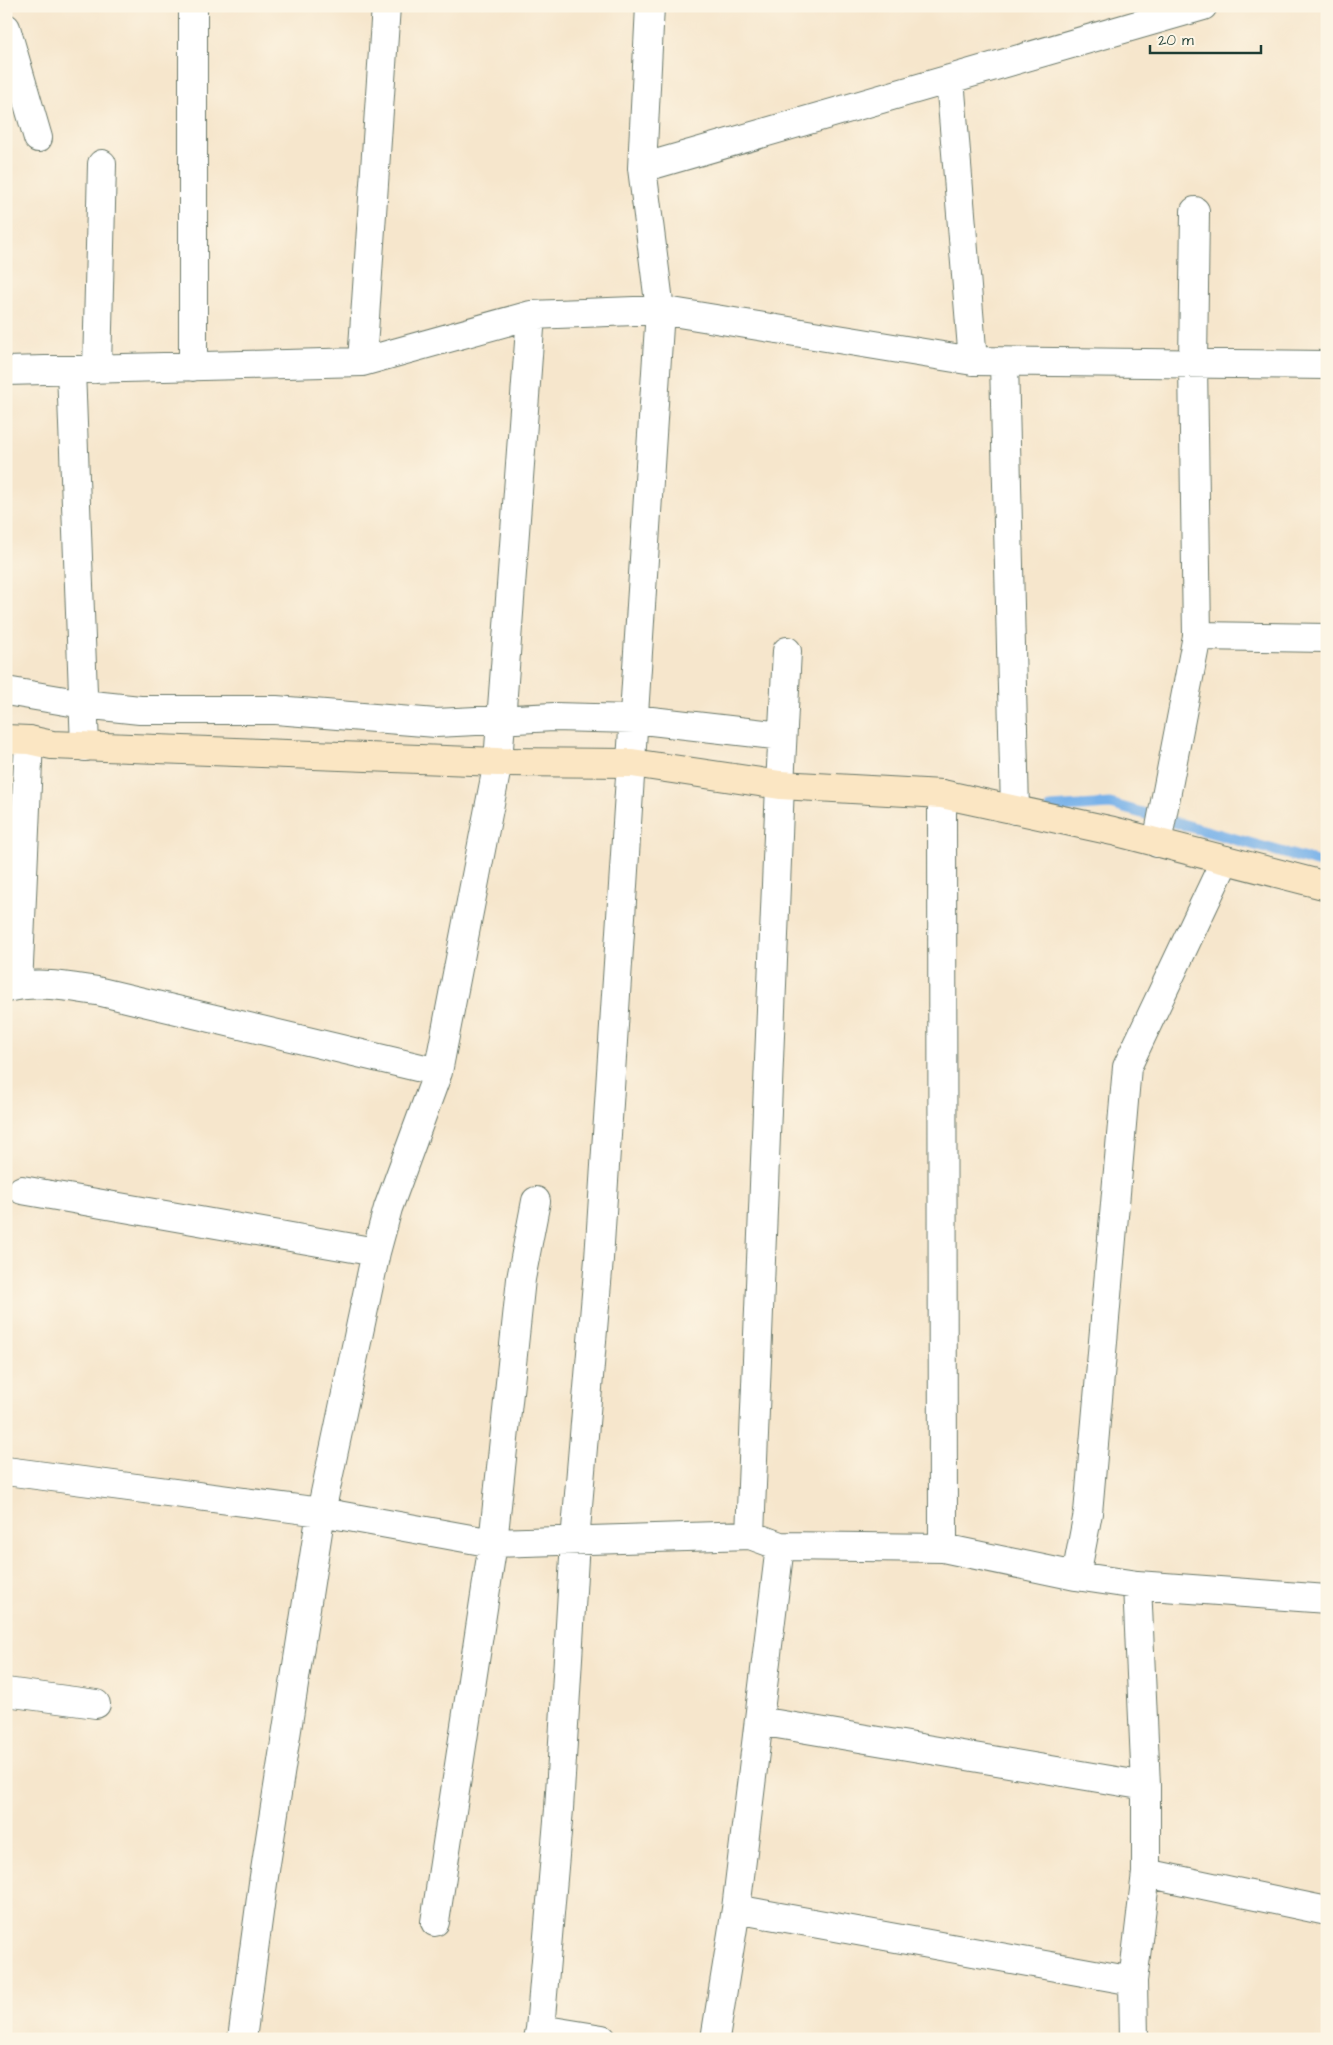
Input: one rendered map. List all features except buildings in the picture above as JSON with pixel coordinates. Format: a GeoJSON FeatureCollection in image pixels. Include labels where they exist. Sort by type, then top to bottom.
{"type":"FeatureCollection","features":[{"type":"Feature","properties":{"kind":"street"},"geometry":{"type":"LineString","coordinates":[[193,6],[193,367]]}},
{"type":"Feature","properties":{"kind":"street"},"geometry":{"type":"LineString","coordinates":[[362,362],[386,6]]}},
{"type":"Feature","properties":{"kind":"street"},"geometry":{"type":"LineString","coordinates":[[602,2039],[539,2034],[559,1810],[575,1541],[599,1259],[660,310],[642,168],[650,6]]}},
{"type":"Feature","properties":{"kind":"street"},"geometry":{"type":"LineString","coordinates":[[642,168],[1204,6]]}},
{"type":"Feature","properties":{"kind":"street"},"geometry":{"type":"LineString","coordinates":[[6,28],[38,138]]}},
{"type":"Feature","properties":{"kind":"street"},"geometry":{"type":"LineString","coordinates":[[950,79],[974,361]]}},
{"type":"Feature","properties":{"kind":"street"},"geometry":{"type":"LineString","coordinates":[[85,746],[83,704],[84,369],[102,164]]}},
{"type":"Feature","properties":{"kind":"street"},"geometry":{"type":"LineString","coordinates":[[1158,843],[1197,636],[1193,364],[1195,211]]}},
{"type":"Feature","properties":{"kind":"street"},"geometry":{"type":"LineString","coordinates":[[6,371],[362,362],[531,314],[660,310],[974,361],[1327,365]]}},
{"type":"Feature","properties":{"kind":"street"},"geometry":{"type":"LineString","coordinates":[[242,2039],[263,1882],[321,1512],[376,1252],[388,1208],[438,1072],[498,762],[531,314]]}},
{"type":"Feature","properties":{"kind":"street"},"geometry":{"type":"LineString","coordinates":[[1004,362],[1015,810]]}},
{"type":"Feature","properties":{"kind":"street"},"geometry":{"type":"LineString","coordinates":[[1197,636],[1327,638]]}},
{"type":"Feature","properties":{"kind":"street"},"geometry":{"type":"LineString","coordinates":[[750,1535],[787,651]]}},
{"type":"Feature","properties":{"kind":"street"},"geometry":{"type":"LineString","coordinates":[[6,691],[83,704],[140,710],[276,710],[436,723],[554,717],[634,719],[782,736]]}},
{"type":"Feature","properties":{"kind":"street"},"geometry":{"type":"LineString","coordinates":[[438,1072],[97,991],[55,984],[12,987],[18,740],[52,745],[498,762],[632,762],[780,785],[942,794],[1158,843],[1327,886]]}},
{"type":"Feature","properties":{"kind":"street"},"geometry":{"type":"LineString","coordinates":[[942,794],[943,1548]]}},
{"type":"Feature","properties":{"kind":"street"},"geometry":{"type":"LineString","coordinates":[[1076,1576],[1088,1513],[1127,1066],[1225,860]]}},
{"type":"Feature","properties":{"kind":"street"},"geometry":{"type":"LineString","coordinates":[[22,1190],[376,1252]]}},
{"type":"Feature","properties":{"kind":"street"},"geometry":{"type":"LineString","coordinates":[[434,1922],[493,1543],[521,1279],[536,1201]]}},
{"type":"Feature","properties":{"kind":"street"},"geometry":{"type":"LineString","coordinates":[[6,1471],[321,1512],[493,1543],[750,1535],[780,1546],[943,1548],[1076,1576],[1137,1585],[1327,1599]]}},
{"type":"Feature","properties":{"kind":"street"},"geometry":{"type":"LineString","coordinates":[[715,2039],[736,1909],[780,1546]]}},
{"type":"Feature","properties":{"kind":"street"},"geometry":{"type":"LineString","coordinates":[[1134,2039],[1133,1981],[1146,1873],[1146,1786],[1137,1585]]}},
{"type":"Feature","properties":{"kind":"street"},"geometry":{"type":"LineString","coordinates":[[6,1692],[96,1704]]}},
{"type":"Feature","properties":{"kind":"street"},"geometry":{"type":"LineString","coordinates":[[759,1721],[1146,1786]]}},
{"type":"Feature","properties":{"kind":"street"},"geometry":{"type":"LineString","coordinates":[[1146,1873],[1327,1911]]}},
{"type":"Feature","properties":{"kind":"street"},"geometry":{"type":"LineString","coordinates":[[736,1909],[1133,1981]]}},
{"type":"Feature","properties":{"kind":"waterway"},"geometry":{"type":"LineString","coordinates":[[1051,808],[1110,804],[1327,865]]}}]}
